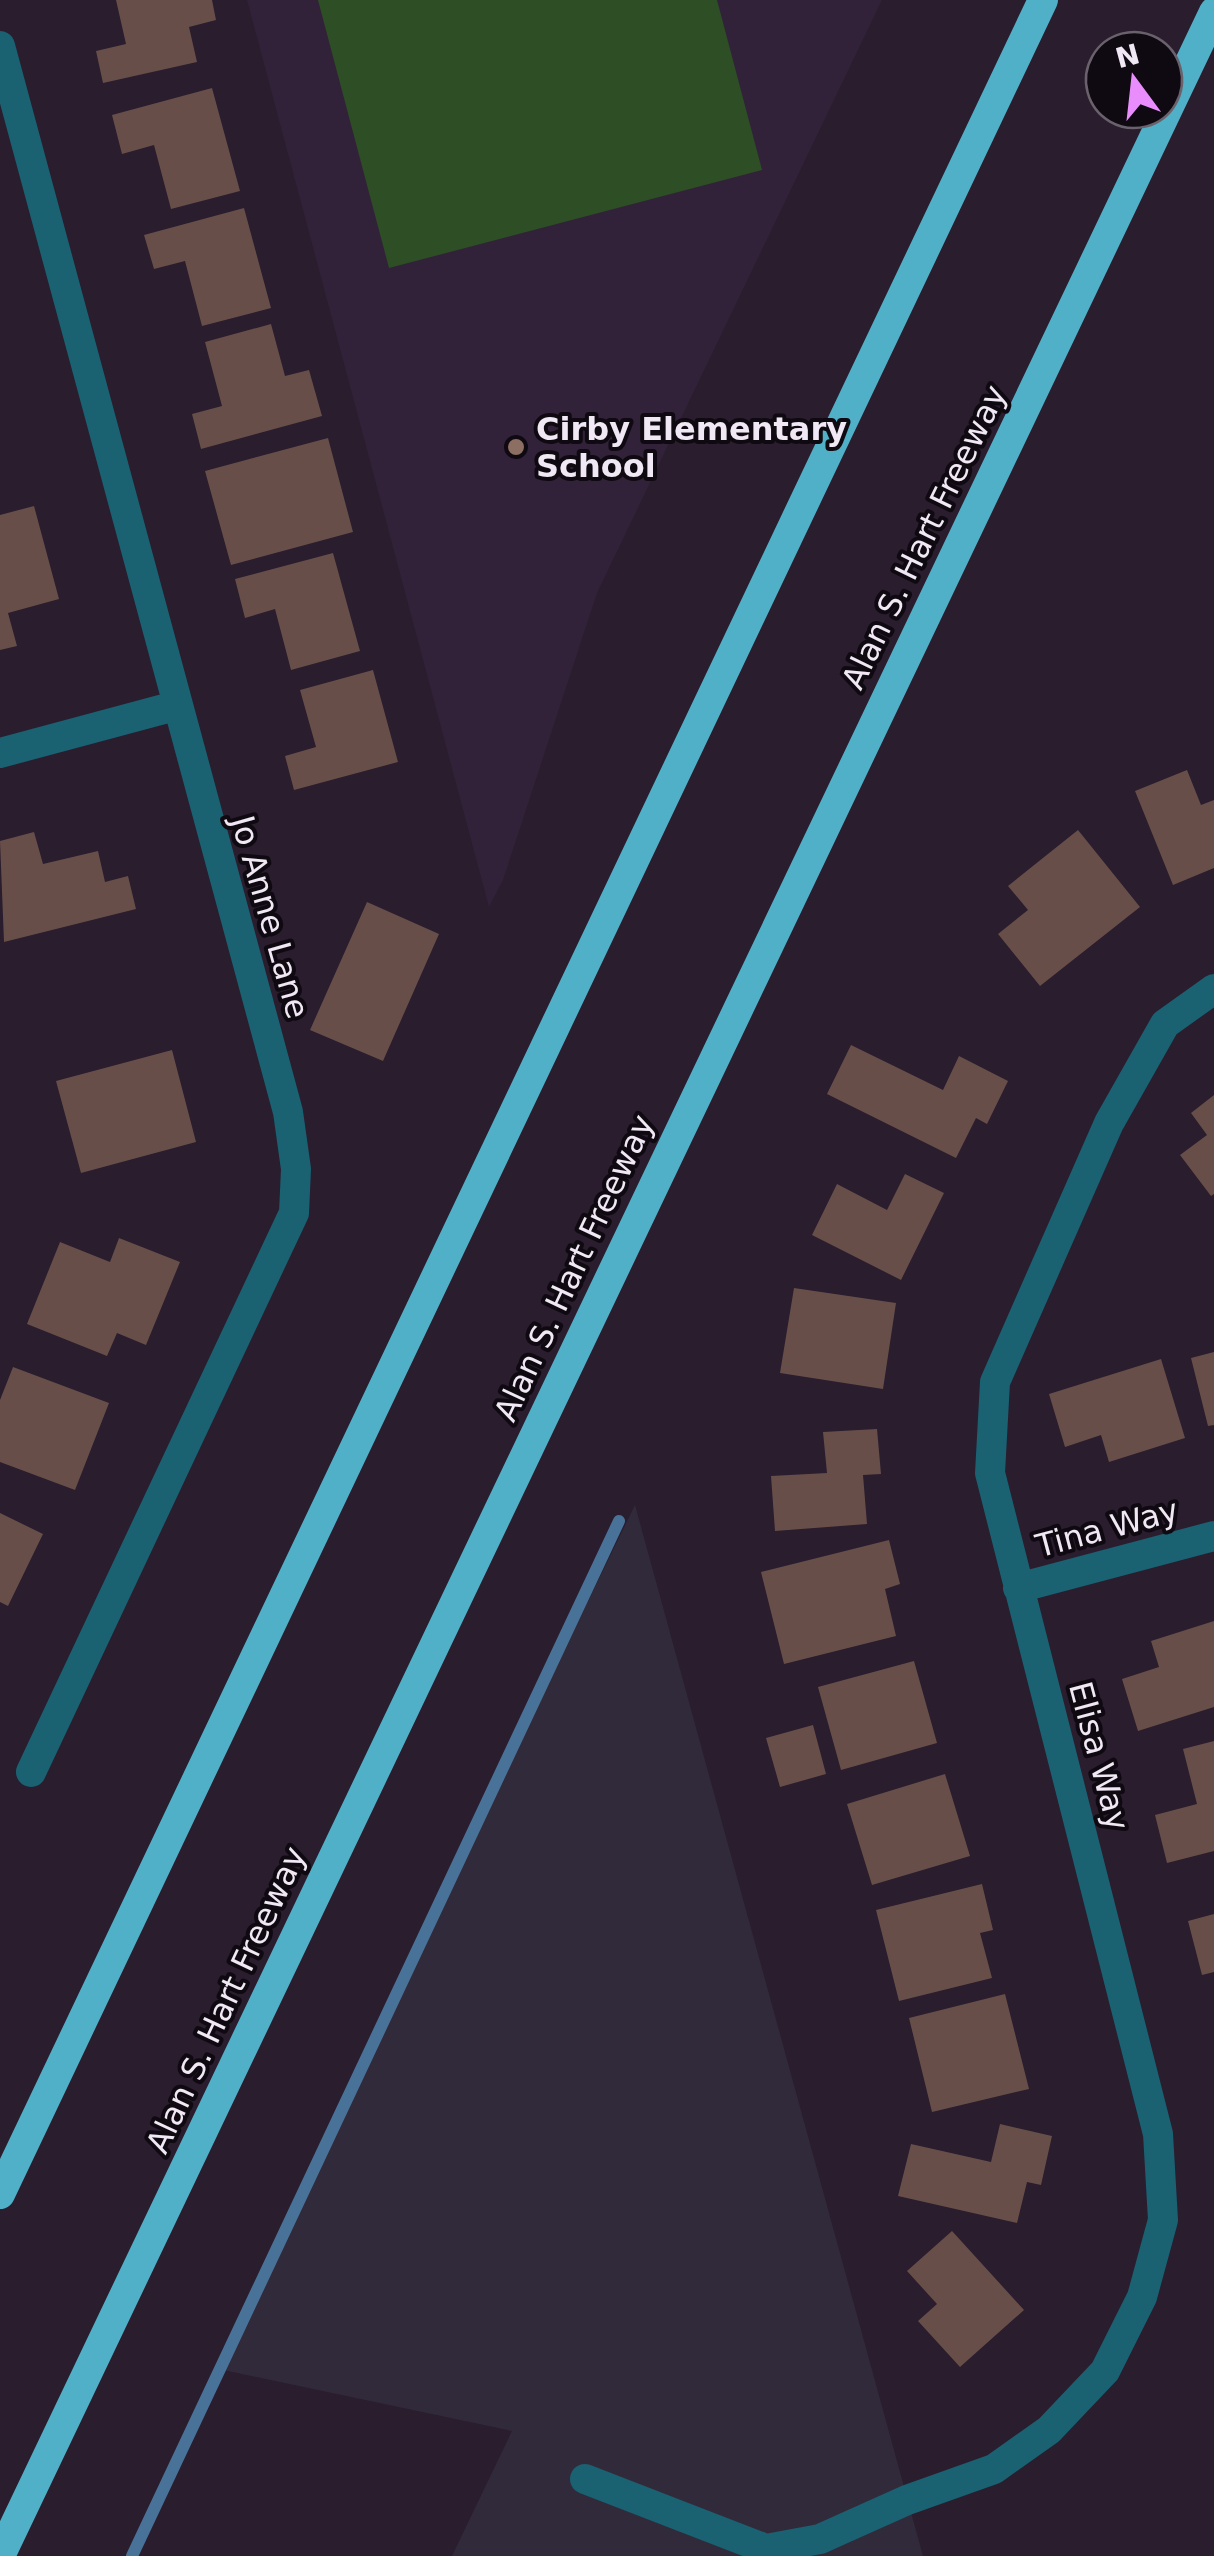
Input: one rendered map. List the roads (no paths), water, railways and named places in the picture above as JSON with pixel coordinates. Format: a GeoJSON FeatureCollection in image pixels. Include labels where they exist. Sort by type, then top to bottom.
{"type":"FeatureCollection","features":[{"type":"Feature","properties":{"kind":"highway"},"geometry":{"type":"LineString","coordinates":[[0,2194],[1043,0]]}},
{"type":"Feature","properties":{"kind":"highway","name":"Alan S. Hart Freeway"},"geometry":{"type":"LineString","coordinates":[[0,2556],[1214,12]]}},
{"type":"Feature","properties":{"kind":"street","name":"Jo Anne Lane"},"geometry":{"type":"LineString","coordinates":[[0,46],[175,706],[288,1112],[296,1169],[294,1213],[31,1772]]}},
{"type":"Feature","properties":{"kind":"street"},"geometry":{"type":"LineString","coordinates":[[0,753],[175,706]]}},
{"type":"Feature","properties":{"kind":"street","name":"Elisa Way"},"geometry":{"type":"LineString","coordinates":[[585,2479],[766,2549],[820,2540],[994,2469],[1049,2430],[1105,2371],[1142,2297],[1163,2220],[1158,2134],[1140,2049],[990,1473],[994,1382],[1109,1122],[1165,1024],[1214,989]]}},
{"type":"Feature","properties":{"kind":"street","name":"Tina Way"},"geometry":{"type":"LineString","coordinates":[[1018,1588],[1214,1536]]}},
{"type":"Feature","properties":{"kind":"waterway"},"geometry":{"type":"LineString","coordinates":[[132,2556],[619,1521]]}},
{"type":"Feature","properties":{"kind":"place","name":"Cirby Elementary School"},"geometry":{"type":"Point","coordinates":[516,447]}}]}
